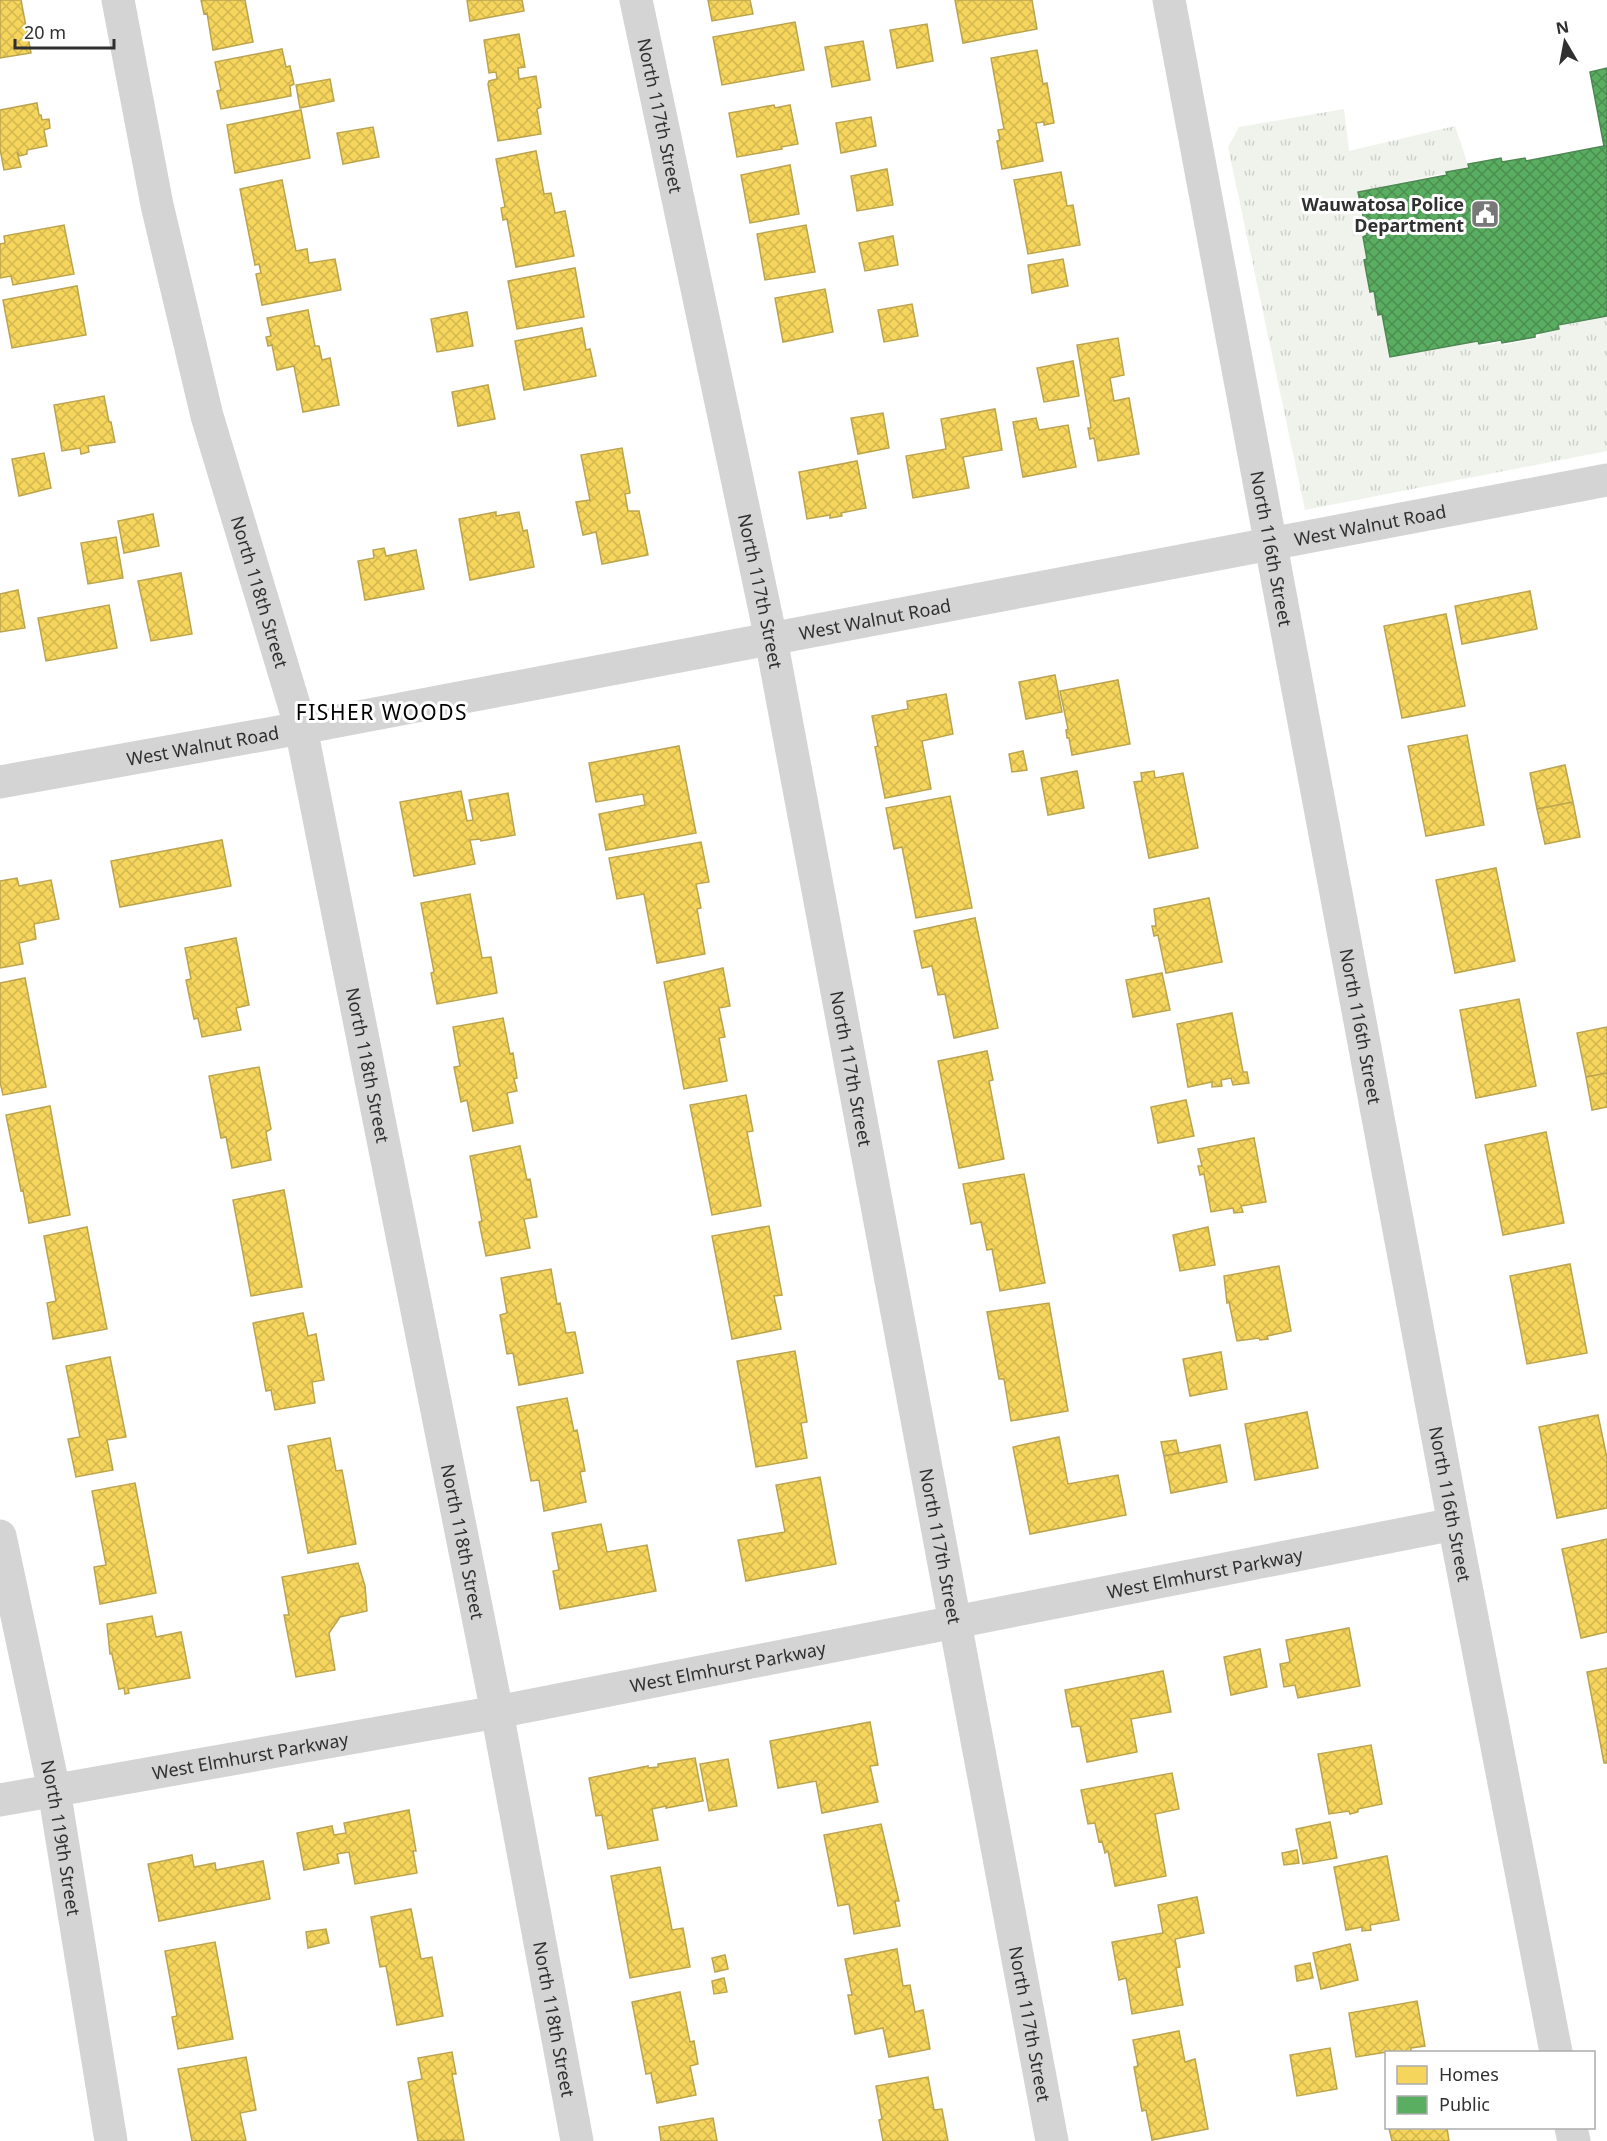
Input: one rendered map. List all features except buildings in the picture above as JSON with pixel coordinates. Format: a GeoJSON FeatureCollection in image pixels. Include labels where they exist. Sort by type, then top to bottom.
{"type":"FeatureCollection","features":[{"type":"Feature","properties":{"kind":"street","name":"North 118th Street"},"geometry":{"type":"LineString","coordinates":[[118,0],[157,206],[207,416],[301,728],[497,1712],[577,2141]]}},
{"type":"Feature","properties":{"kind":"street","name":"North 117th Street"},"geometry":{"type":"LineString","coordinates":[[636,0],[771,639],[1052,2141]]}},
{"type":"Feature","properties":{"kind":"street","name":"North 116th Street"},"geometry":{"type":"LineString","coordinates":[[1169,0],[1454,1524],[1556,2051]]}},
{"type":"Feature","properties":{"kind":"street","name":"West Walnut Road"},"geometry":{"type":"LineString","coordinates":[[0,782],[301,728],[1607,480]]}},
{"type":"Feature","properties":{"kind":"street","name":"West Elmhurst Parkway"},"geometry":{"type":"LineString","coordinates":[[0,1800],[497,1712],[1454,1524]]}},
{"type":"Feature","properties":{"kind":"street","name":"North 119th Street"},"geometry":{"type":"LineString","coordinates":[[0,1536],[54,1790],[111,2141]]}},
{"type":"Feature","properties":{"kind":"green space"},"geometry":{"type":"Polygon","coordinates":[[[1344,109],[1349,151],[1455,126],[1469,168],[1362,191],[1369,234],[1370,289],[1379,301],[1382,310],[1390,357],[1479,342],[1481,346],[1503,342],[1504,345],[1539,338],[1540,333],[1559,329],[1558,326],[1607,317],[1607,451],[1305,510],[1228,147],[1239,127],[1344,109]]]}},
{"type":"Feature","properties":{"kind":"place","name":"Wauwatosa Police Department"},"geometry":{"type":"Point","coordinates":[1485,214]}},
{"type":"Feature","properties":{"kind":"district","name":"FISHER WOODS"},"geometry":{"type":"Point","coordinates":[382,712]}}]}
